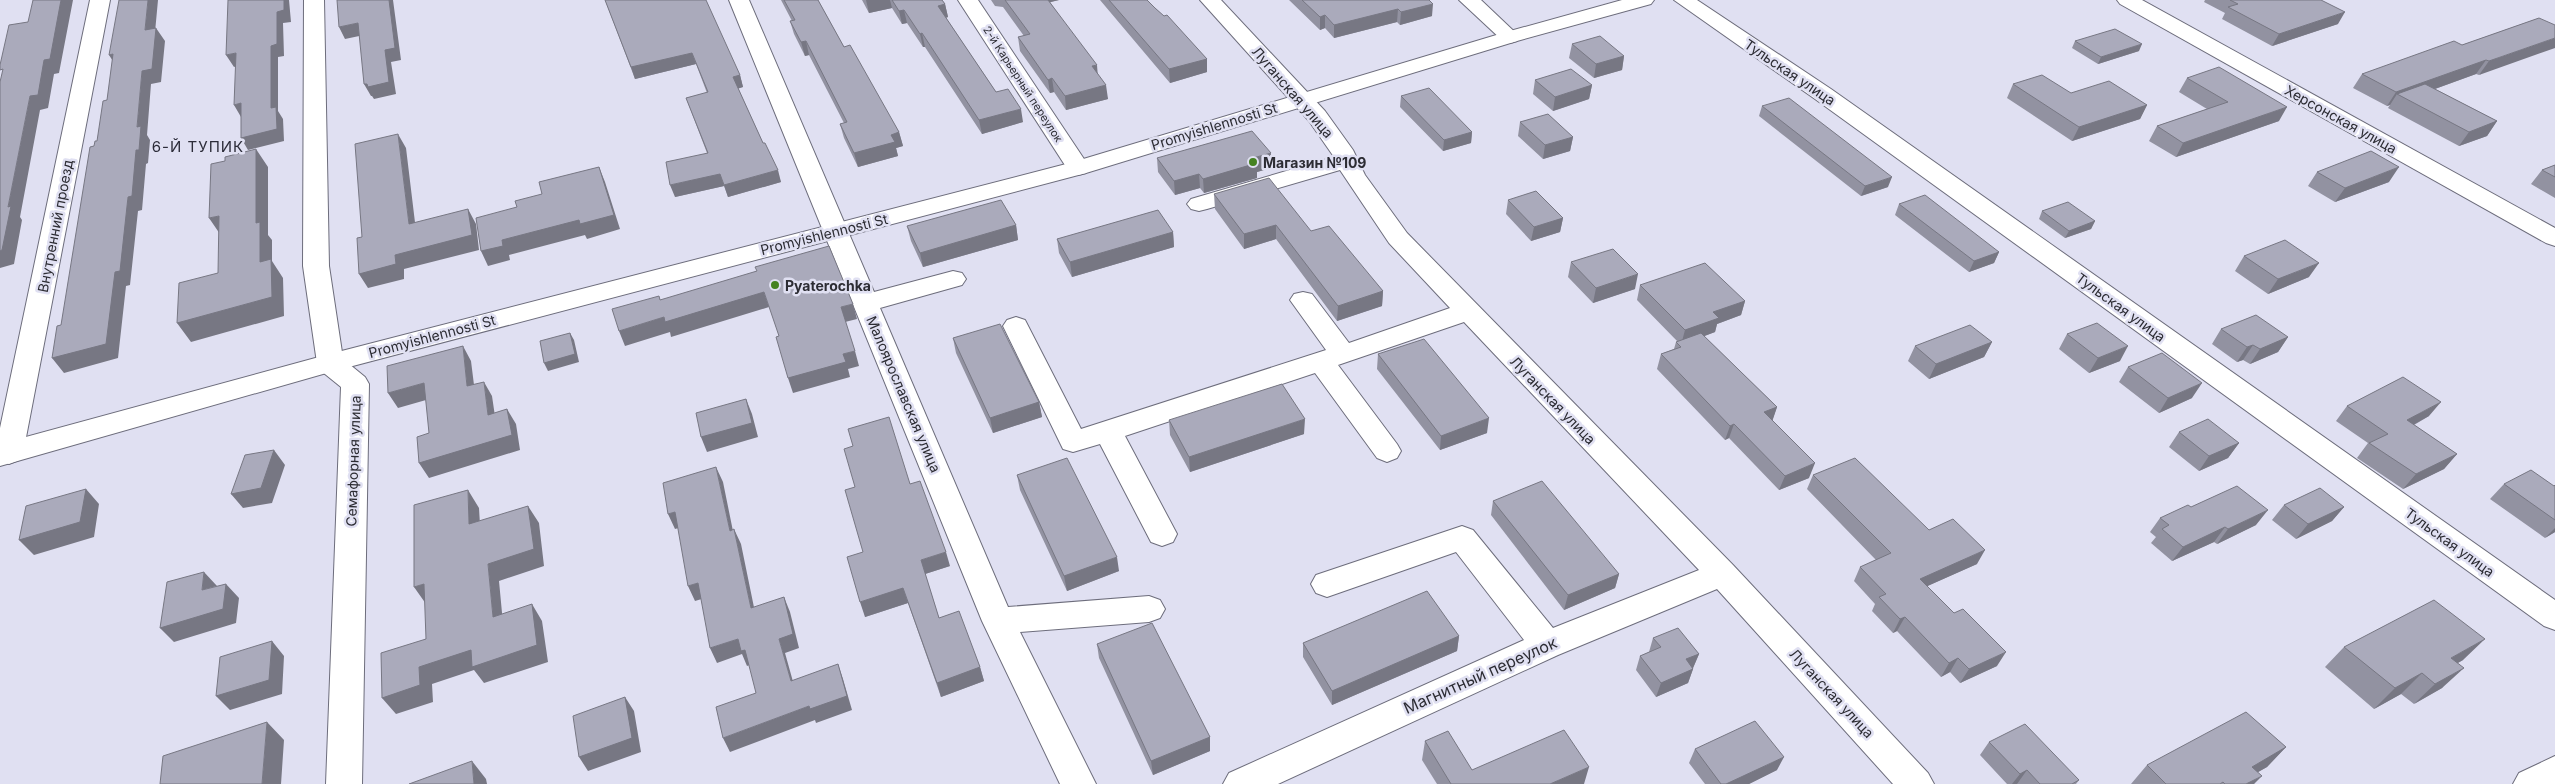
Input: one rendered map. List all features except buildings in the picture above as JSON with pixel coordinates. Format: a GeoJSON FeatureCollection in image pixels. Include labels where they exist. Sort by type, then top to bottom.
{"type":"FeatureCollection","features":[{"type":"Feature","properties":{"kind":"street","name":"Внутренний проезд"},"geometry":{"type":"LineString","coordinates":[[4,454],[100,0]]}},
{"type":"Feature","properties":{"kind":"street"},"geometry":{"type":"LineString","coordinates":[[314,0],[316,266],[330,363]]}},
{"type":"Feature","properties":{"kind":"street","name":"Малоярославская улица"},"geometry":{"type":"LineString","coordinates":[[739,0],[998,621],[1078,784]]}},
{"type":"Feature","properties":{"kind":"street","name":"2-й Карьерный переулок"},"geometry":{"type":"LineString","coordinates":[[968,0],[1078,168]]}},
{"type":"Feature","properties":{"kind":"street","name":"Луганская улица"},"geometry":{"type":"LineString","coordinates":[[1210,0],[1317,116],[1342,150],[1354,175],[1398,238],[1722,574],[1916,784]]}},
{"type":"Feature","properties":{"kind":"street"},"geometry":{"type":"LineString","coordinates":[[1469,0],[1510,36]]}},
{"type":"Feature","properties":{"kind":"street","name":"Promyishlennosti St"},"geometry":{"type":"LineString","coordinates":[[4,454],[330,363],[1078,168],[1510,36],[1644,0]]}},
{"type":"Feature","properties":{"kind":"street","name":"Тульская улица"},"geometry":{"type":"LineString","coordinates":[[1684,0],[1831,100],[2555,617]]}},
{"type":"Feature","properties":{"kind":"street","name":"Херсонская улица"},"geometry":{"type":"LineString","coordinates":[[2127,0],[2555,238]]}},
{"type":"Feature","properties":{"kind":"street"},"geometry":{"type":"LineString","coordinates":[[1199,204],[1347,161]]}},
{"type":"Feature","properties":{"kind":"street"},"geometry":{"type":"LineString","coordinates":[[866,303],[953,279]]}},
{"type":"Feature","properties":{"kind":"street"},"geometry":{"type":"LineString","coordinates":[[1303,300],[1331,357],[1387,451]]}},
{"type":"Feature","properties":{"kind":"street"},"geometry":{"type":"LineString","coordinates":[[1016,326],[1073,442],[1467,311]]}},
{"type":"Feature","properties":{"kind":"street","name":"Семафорная улица"},"geometry":{"type":"LineString","coordinates":[[330,363],[356,384],[344,784]]}},
{"type":"Feature","properties":{"kind":"street"},"geometry":{"type":"LineString","coordinates":[[1108,431],[1162,534]]}},
{"type":"Feature","properties":{"kind":"street"},"geometry":{"type":"LineString","coordinates":[[1327,584],[1462,538],[1547,645]]}},
{"type":"Feature","properties":{"kind":"street","name":"Магнитный переулок"},"geometry":{"type":"LineString","coordinates":[[1241,784],[1547,645],[1722,574]]}},
{"type":"Feature","properties":{"kind":"street"},"geometry":{"type":"LineString","coordinates":[[998,621],[1149,608]]}},
{"type":"Feature","properties":{"kind":"street"},"geometry":{"type":"LineString","coordinates":[[2531,784],[2555,772]]}},
{"type":"Feature","properties":{"kind":"place","name":"Магазин №109"},"geometry":{"type":"Point","coordinates":[1253,162]}},
{"type":"Feature","properties":{"kind":"place","name":"Pyaterochka"},"geometry":{"type":"Point","coordinates":[775,285]}},
{"type":"Feature","properties":{"kind":"district","name":"6-Й ТУПИК"},"geometry":{"type":"Point","coordinates":[198,146]}}]}
